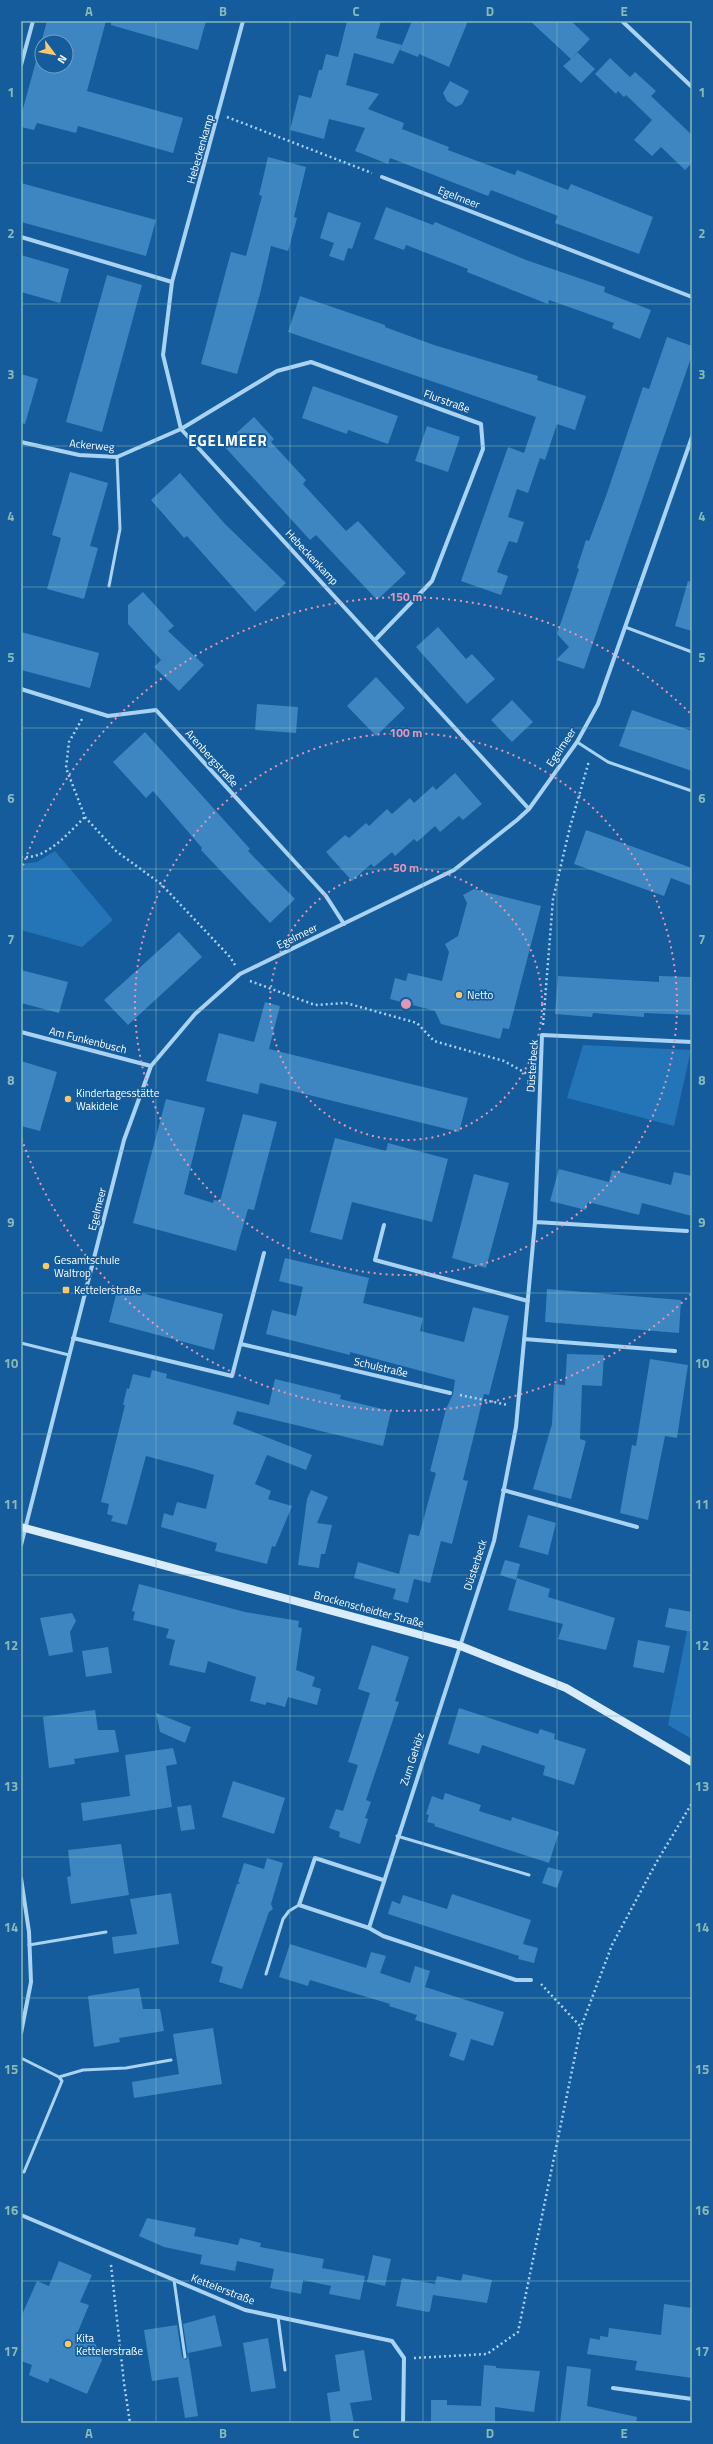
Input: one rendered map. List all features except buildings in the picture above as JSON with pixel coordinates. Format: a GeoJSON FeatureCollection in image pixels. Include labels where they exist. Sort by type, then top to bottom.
{"type":"FeatureCollection","features":[{"type":"Feature","properties":{"kind":"street"},"geometry":{"type":"LineString","coordinates":[[21,65],[33,21]]}},
{"type":"Feature","properties":{"kind":"street","name":"Hebeckenkamp"},"geometry":{"type":"LineString","coordinates":[[243,21],[219,114],[172,282],[163,355],[181,429],[376,639],[529,808]]}},
{"type":"Feature","properties":{"kind":"street"},"geometry":{"type":"LineString","coordinates":[[622,21],[692,87]]}},
{"type":"Feature","properties":{"kind":"street","name":"Egelmeer"},"geometry":{"type":"LineString","coordinates":[[382,177],[692,297]]}},
{"type":"Feature","properties":{"kind":"street"},"geometry":{"type":"LineString","coordinates":[[21,237],[172,282]]}},
{"type":"Feature","properties":{"kind":"street","name":"Flurstraße"},"geometry":{"type":"LineString","coordinates":[[181,429],[277,371],[311,362],[481,424],[483,449],[432,581],[376,639]]}},
{"type":"Feature","properties":{"kind":"street","name":"Ackerweg"},"geometry":{"type":"LineString","coordinates":[[21,442],[78,455],[117,457],[181,429]]}},
{"type":"Feature","properties":{"kind":"street","name":"Egelmeer"},"geometry":{"type":"LineString","coordinates":[[23,1528],[124,1140],[151,1066],[195,1014],[240,974],[454,870],[529,808],[577,742],[598,704],[692,437]]}},
{"type":"Feature","properties":{"kind":"street","name":"Arenbergstraße"},"geometry":{"type":"LineString","coordinates":[[21,689],[108,716],[156,710],[326,896],[344,924]]}},
{"type":"Feature","properties":{"kind":"street","name":"Am Funkenbusch"},"geometry":{"type":"LineString","coordinates":[[21,1032],[151,1066]]}},
{"type":"Feature","properties":{"kind":"street","name":"Düsterbeck"},"geometry":{"type":"LineString","coordinates":[[458,1645],[494,1541],[518,1408],[535,1222],[539,1076],[542,1035],[692,1042]]}},
{"type":"Feature","properties":{"kind":"street"},"geometry":{"type":"LineString","coordinates":[[535,1222],[687,1230]]}},
{"type":"Feature","properties":{"kind":"street"},"geometry":{"type":"LineString","coordinates":[[384,1225],[374,1260],[528,1301]]}},
{"type":"Feature","properties":{"kind":"street"},"geometry":{"type":"LineString","coordinates":[[73,1338],[232,1376],[264,1253]]}},
{"type":"Feature","properties":{"kind":"street"},"geometry":{"type":"LineString","coordinates":[[524,1339],[675,1351]]}},
{"type":"Feature","properties":{"kind":"street","name":"Schulstraße"},"geometry":{"type":"LineString","coordinates":[[240,1344],[450,1393]]}},
{"type":"Feature","properties":{"kind":"street"},"geometry":{"type":"LineString","coordinates":[[503,1490],[637,1527]]}},
{"type":"Feature","properties":{"kind":"street"},"geometry":{"type":"LineString","coordinates":[[21,1545],[23,1528]]}},
{"type":"Feature","properties":{"kind":"street","name":"Brockenscheidter Straße"},"geometry":{"type":"LineString","coordinates":[[23,1528],[458,1645],[566,1688],[692,1762]]}},
{"type":"Feature","properties":{"kind":"street","name":"Zum Gehölz"},"geometry":{"type":"LineString","coordinates":[[369,1928],[458,1645]]}},
{"type":"Feature","properties":{"kind":"street"},"geometry":{"type":"LineString","coordinates":[[383,1880],[315,1858],[299,1905],[369,1928],[383,1936],[516,1980],[531,1980]]}},
{"type":"Feature","properties":{"kind":"street"},"geometry":{"type":"LineString","coordinates":[[21,1878],[29,1945],[31,1982],[21,2033]]}},
{"type":"Feature","properties":{"kind":"street","name":"Kettelerstraße"},"geometry":{"type":"LineString","coordinates":[[21,2215],[245,2310],[392,2341],[404,2358]]}},
{"type":"Feature","properties":{"kind":"street"},"geometry":{"type":"LineString","coordinates":[[403,2423],[404,2358]]}},
{"type":"Feature","properties":{"kind":"street"},"geometry":{"type":"LineString","coordinates":[[613,2388],[692,2399]]}},
{"type":"Feature","properties":{"kind":"lane"},"geometry":{"type":"LineString","coordinates":[[109,586],[120,529],[117,457]]}},
{"type":"Feature","properties":{"kind":"lane"},"geometry":{"type":"LineString","coordinates":[[625,626],[692,652]]}},
{"type":"Feature","properties":{"kind":"lane"},"geometry":{"type":"LineString","coordinates":[[577,742],[592,753],[622,768],[692,791]]}},
{"type":"Feature","properties":{"kind":"lane"},"geometry":{"type":"LineString","coordinates":[[21,1343],[69,1355]]}},
{"type":"Feature","properties":{"kind":"lane"},"geometry":{"type":"LineString","coordinates":[[397,1836],[529,1875]]}},
{"type":"Feature","properties":{"kind":"lane"},"geometry":{"type":"LineString","coordinates":[[266,1974],[283,1919],[289,1911],[299,1905]]}},
{"type":"Feature","properties":{"kind":"lane"},"geometry":{"type":"LineString","coordinates":[[29,1945],[106,1932]]}},
{"type":"Feature","properties":{"kind":"lane"},"geometry":{"type":"LineString","coordinates":[[21,2058],[59,2077],[62,2081],[24,2172]]}},
{"type":"Feature","properties":{"kind":"lane"},"geometry":{"type":"LineString","coordinates":[[59,2077],[83,2070],[126,2068],[171,2060]]}},
{"type":"Feature","properties":{"kind":"lane"},"geometry":{"type":"LineString","coordinates":[[174,2280],[185,2357]]}},
{"type":"Feature","properties":{"kind":"lane"},"geometry":{"type":"LineString","coordinates":[[278,2317],[285,2370]]}},
{"type":"Feature","properties":{"kind":"path"},"geometry":{"type":"LineString","coordinates":[[219,114],[382,177]]}},
{"type":"Feature","properties":{"kind":"path"},"geometry":{"type":"LineString","coordinates":[[88,710],[69,742],[66,768],[85,817],[121,855],[161,884],[230,957],[240,974],[254,984],[315,1005],[346,1003],[417,1023],[434,1041],[504,1061],[528,1076],[539,1076]]}},
{"type":"Feature","properties":{"kind":"path"},"geometry":{"type":"LineString","coordinates":[[542,1035],[553,899],[570,827],[592,753]]}},
{"type":"Feature","properties":{"kind":"path"},"geometry":{"type":"LineString","coordinates":[[21,857],[28,858],[44,852],[85,817]]}},
{"type":"Feature","properties":{"kind":"path"},"geometry":{"type":"LineString","coordinates":[[450,1393],[518,1408]]}},
{"type":"Feature","properties":{"kind":"path"},"geometry":{"type":"LineString","coordinates":[[404,2358],[487,2354],[518,2332],[581,2027],[612,1945],[656,1863],[692,1803]]}},
{"type":"Feature","properties":{"kind":"path"},"geometry":{"type":"LineString","coordinates":[[531,1980],[544,1986],[581,2027]]}},
{"type":"Feature","properties":{"kind":"path"},"geometry":{"type":"LineString","coordinates":[[110,2252],[124,2383],[130,2423]]}},
{"type":"Feature","properties":{"kind":"shaded area"},"geometry":{"type":"Polygon","coordinates":[[[55,851],[113,920],[82,947],[21,930],[21,864],[37,862],[55,851]]]}},
{"type":"Feature","properties":{"kind":"shaded area"},"geometry":{"type":"Polygon","coordinates":[[[583,1045],[691,1050],[674,1126],[567,1098],[583,1045]]]}},
{"type":"Feature","properties":{"kind":"shaded area"},"geometry":{"type":"Polygon","coordinates":[[[687,1631],[692,1632],[692,1739],[668,1725],[687,1631]]]}},
{"type":"Feature","properties":{"kind":"place","name":"Netto"},"geometry":{"type":"Point","coordinates":[459,995]}},
{"type":"Feature","properties":{"kind":"place","name":"Kindertagesstätte Wakidele"},"geometry":{"type":"Point","coordinates":[68,1099]}},
{"type":"Feature","properties":{"kind":"place","name":"Gesamtschule Waltrop"},"geometry":{"type":"Point","coordinates":[46,1266]}},
{"type":"Feature","properties":{"kind":"place","name":"Kettelerstraße"},"geometry":{"type":"Point","coordinates":[66,1290]}},
{"type":"Feature","properties":{"kind":"place","name":"Kita Kettelerstraße"},"geometry":{"type":"Point","coordinates":[68,2344]}},
{"type":"Feature","properties":{"kind":"district","name":"EGELMEER"},"geometry":{"type":"Point","coordinates":[228,440]}}]}
